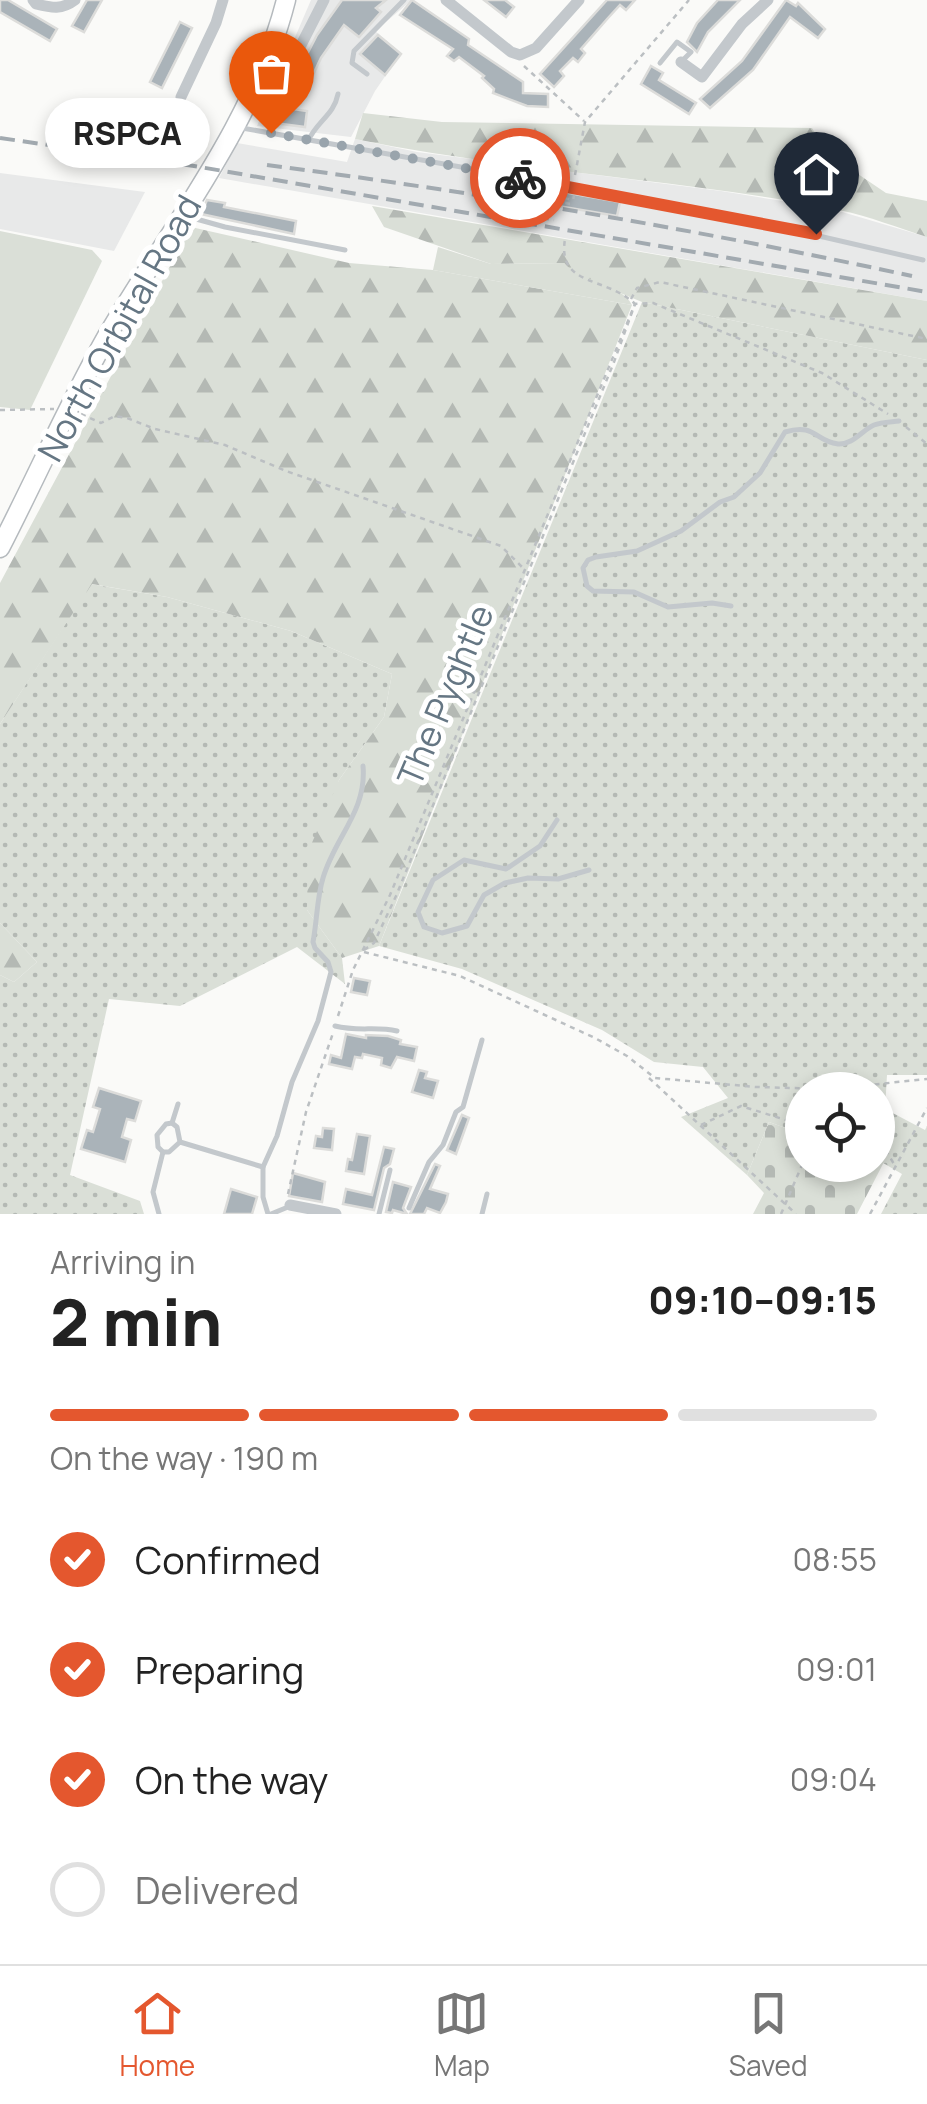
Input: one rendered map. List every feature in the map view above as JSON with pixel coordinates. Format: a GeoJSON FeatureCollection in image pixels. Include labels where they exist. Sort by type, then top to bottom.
{"type":"FeatureCollection","features":[{"type":"Feature","properties":{"kind":"main road","name":"North Orbital Road"},"geometry":{"type":"LineString","coordinates":[[0,548],[106,338],[234,126],[277,38],[286,0]]}},
{"type":"Feature","properties":{"kind":"street"},"geometry":{"type":"LineString","coordinates":[[34,0],[36,4],[62,8],[76,0]]}},
{"type":"Feature","properties":{"kind":"street"},"geometry":{"type":"LineString","coordinates":[[181,97],[223,0]]}},
{"type":"Feature","properties":{"kind":"street"},"geometry":{"type":"LineString","coordinates":[[252,91],[273,100],[324,0]]}},
{"type":"Feature","properties":{"kind":"street"},"geometry":{"type":"LineString","coordinates":[[446,0],[520,56],[536,48],[579,0]]}},
{"type":"Feature","properties":{"kind":"street"},"geometry":{"type":"LineString","coordinates":[[681,62],[702,76],[742,24],[768,0]]}},
{"type":"Feature","properties":{"kind":"street"},"geometry":{"type":"LineString","coordinates":[[290,1205],[336,1214]]}},
{"type":"Feature","properties":{"kind":"lane"},"geometry":{"type":"LineString","coordinates":[[367,74],[352,64],[354,51],[404,0]]}},
{"type":"Feature","properties":{"kind":"lane"},"geometry":{"type":"LineString","coordinates":[[660,62],[677,42],[690,52],[681,62]]}},
{"type":"Feature","properties":{"kind":"lane"},"geometry":{"type":"LineString","coordinates":[[308,140],[316,124],[331,114],[338,94]]}},
{"type":"Feature","properties":{"kind":"lane"},"geometry":{"type":"LineString","coordinates":[[234,126],[719,213],[924,260]]}},
{"type":"Feature","properties":{"kind":"lane"},"geometry":{"type":"LineString","coordinates":[[182,214],[224,227],[345,250]]}},
{"type":"Feature","properties":{"kind":"lane"},"geometry":{"type":"LineString","coordinates":[[731,606],[712,603],[668,607],[634,592],[593,591],[587,586],[583,568],[596,556],[636,550],[682,531],[734,496],[760,474],[785,432],[812,429],[836,444],[848,443],[876,424],[899,421]]}},
{"type":"Feature","properties":{"kind":"lane"},"geometry":{"type":"LineString","coordinates":[[290,1205],[269,1214],[263,1197],[263,1167],[271,1154],[332,972],[313,942],[321,888],[323,876],[361,801],[365,784],[363,766]]}},
{"type":"Feature","properties":{"kind":"lane"},"geometry":{"type":"LineString","coordinates":[[557,820],[540,846],[506,869],[464,860],[433,880],[418,912],[424,928],[442,933],[467,926],[484,895],[505,882],[558,879],[589,870]]}},
{"type":"Feature","properties":{"kind":"lane"},"geometry":{"type":"LineString","coordinates":[[335,1026],[359,1031],[382,1027],[397,1031]]}},
{"type":"Feature","properties":{"kind":"lane"},"geometry":{"type":"LineString","coordinates":[[409,1208],[429,1162],[443,1145],[456,1112],[463,1107],[482,1040]]}},
{"type":"Feature","properties":{"kind":"lane"},"geometry":{"type":"LineString","coordinates":[[172,1123],[178,1104]]}},
{"type":"Feature","properties":{"kind":"lane"},"geometry":{"type":"LineString","coordinates":[[172,1123],[178,1127],[180,1142],[170,1152],[164,1152],[158,1147],[156,1135],[172,1123]]}},
{"type":"Feature","properties":{"kind":"lane"},"geometry":{"type":"LineString","coordinates":[[180,1142],[263,1167]]}},
{"type":"Feature","properties":{"kind":"lane"},"geometry":{"type":"LineString","coordinates":[[158,1214],[153,1192],[164,1152]]}},
{"type":"Feature","properties":{"kind":"lane"},"geometry":{"type":"LineString","coordinates":[[380,1214],[390,1170]]}},
{"type":"Feature","properties":{"kind":"lane"},"geometry":{"type":"LineString","coordinates":[[482,1214],[486,1194]]}},
{"type":"Feature","properties":{"kind":"path"},"geometry":{"type":"LineString","coordinates":[[574,175],[585,122],[690,0]]}},
{"type":"Feature","properties":{"kind":"path"},"geometry":{"type":"LineString","coordinates":[[520,56],[522,64],[585,122]]}},
{"type":"Feature","properties":{"kind":"path"},"geometry":{"type":"LineString","coordinates":[[523,192],[543,196]]}},
{"type":"Feature","properties":{"kind":"path"},"geometry":{"type":"LineString","coordinates":[[534,217],[537,195]]}},
{"type":"Feature","properties":{"kind":"path"},"geometry":{"type":"LineString","coordinates":[[528,216],[554,220]]}},
{"type":"Feature","properties":{"kind":"path"},"geometry":{"type":"LineString","coordinates":[[565,239],[564,263],[572,273],[635,304],[653,303],[822,373],[899,421],[927,444]]}},
{"type":"Feature","properties":{"kind":"path"},"geometry":{"type":"LineString","coordinates":[[630,300],[637,288],[660,282],[927,338]]}},
{"type":"Feature","properties":{"kind":"path"},"geometry":{"type":"LineString","coordinates":[[363,952],[374,942],[396,896],[635,304]]}},
{"type":"Feature","properties":{"kind":"path","name":"The Pyghtle"},"geometry":{"type":"LineString","coordinates":[[290,1205],[288,1188],[295,1153],[353,970],[390,895],[635,304]]}},
{"type":"Feature","properties":{"kind":"path"},"geometry":{"type":"LineString","coordinates":[[0,410],[70,409],[101,422],[116,416],[154,430],[225,445],[286,472],[501,546],[524,569]]}},
{"type":"Feature","properties":{"kind":"path"},"geometry":{"type":"LineString","coordinates":[[363,952],[460,976],[626,1056],[796,1214]]}},
{"type":"Feature","properties":{"kind":"path"},"geometry":{"type":"LineString","coordinates":[[645,1073],[655,1078],[793,1088],[927,1079]]}},
{"type":"Feature","properties":{"kind":"path"},"geometry":{"type":"LineString","coordinates":[[700,1125],[741,1106],[785,1120]]}},
{"type":"Feature","properties":{"kind":"path"},"geometry":{"type":"LineString","coordinates":[[895,1165],[927,1108]]}},
{"type":"Feature","properties":{"kind":"path"},"geometry":{"type":"LineString","coordinates":[[782,1214],[796,1182]]}},
{"type":"Feature","properties":{"kind":"path"},"geometry":{"type":"LineString","coordinates":[[870,1214],[886,1182]]}},
{"type":"Feature","properties":{"kind":"shaded area"},"geometry":{"type":"Polygon","coordinates":[[[311,0],[412,0],[375,31],[401,53],[351,137],[257,126],[311,0]]]}},
{"type":"Feature","properties":{"kind":"shaded area"},"geometry":{"type":"Polygon","coordinates":[[[355,139],[417,152],[832,209],[927,237],[927,301],[219,178],[237,143],[347,162],[355,139]]]}},
{"type":"Feature","properties":{"kind":"shaded area"},"geometry":{"type":"Polygon","coordinates":[[[0,173],[145,192],[114,251],[0,229],[0,173]]]}},
{"type":"Feature","properties":{"kind":"green space"},"geometry":{"type":"Polygon","coordinates":[[[363,113],[442,122],[812,128],[827,153],[886,193],[927,201],[927,237],[850,213],[779,199],[476,160],[355,139],[363,113]]]}},
{"type":"Feature","properties":{"kind":"green space"},"geometry":{"type":"Polygon","coordinates":[[[372,206],[927,301],[927,360],[642,302],[572,273],[564,263],[491,264],[384,227],[372,206]]]}},
{"type":"Feature","properties":{"kind":"green space"},"geometry":{"type":"Polygon","coordinates":[[[191,227],[349,263],[433,270],[632,305],[379,946],[342,958],[307,910],[308,852],[339,780],[384,717],[392,674],[291,631],[167,597],[92,584],[0,724],[0,583],[191,227]]]}},
{"type":"Feature","properties":{"kind":"green space"},"geometry":{"type":"Polygon","coordinates":[[[0,231],[92,250],[102,261],[30,410],[0,407],[0,231]]]}},
{"type":"Feature","properties":{"kind":"green space"},"geometry":{"type":"Polygon","coordinates":[[[438,247],[491,264],[564,263],[619,292],[632,305],[433,270],[438,247]]]}},
{"type":"Feature","properties":{"kind":"green space"},"geometry":{"type":"Polygon","coordinates":[[[642,302],[927,360],[927,1075],[785,1072],[785,1128],[769,1122],[747,1175],[681,1117],[728,1098],[703,1067],[654,1062],[602,1030],[462,969],[379,946],[642,302]]]}},
{"type":"Feature","properties":{"kind":"green space"},"geometry":{"type":"Polygon","coordinates":[[[91,584],[167,597],[291,631],[392,674],[384,717],[339,780],[307,910],[342,958],[345,984],[297,947],[180,1006],[109,999],[70,1175],[140,1201],[144,1214],[0,1214],[0,975],[14,982],[37,962],[0,923],[0,724],[91,584]]]}},
{"type":"Feature","properties":{"kind":"green space"},"geometry":{"type":"Polygon","coordinates":[[[0,923],[37,962],[14,982],[0,975],[0,923]]]}},
{"type":"Feature","properties":{"kind":"green space"},"geometry":{"type":"Polygon","coordinates":[[[895,1114],[925,1130],[927,1126],[927,1214],[881,1214],[902,1174],[895,1170],[895,1114]]]}},
{"type":"Feature","properties":{"kind":"green space"},"geometry":{"type":"Polygon","coordinates":[[[769,1122],[785,1128],[785,1182],[874,1182],[857,1214],[753,1214],[764,1193],[747,1175],[769,1122]]]}},
{"type":"Feature","properties":{"kind":"building"},"geometry":{"type":"Polygon","coordinates":[[[0,0],[8,0],[57,29],[50,41],[0,12],[0,0]]]}},
{"type":"Feature","properties":{"kind":"building"},"geometry":{"type":"Polygon","coordinates":[[[87,0],[102,0],[84,32],[72,26],[87,0]]]}},
{"type":"Feature","properties":{"kind":"building"},"geometry":{"type":"Polygon","coordinates":[[[342,0],[386,0],[376,8],[381,12],[359,37],[344,25],[321,58],[301,100],[287,93],[317,35],[342,0]]]}},
{"type":"Feature","properties":{"kind":"building"},"geometry":{"type":"Polygon","coordinates":[[[412,0],[523,82],[523,93],[548,94],[548,107],[527,106],[493,93],[484,76],[459,57],[454,61],[447,56],[453,49],[400,15],[412,0]]]}},
{"type":"Feature","properties":{"kind":"building"},"geometry":{"type":"Polygon","coordinates":[[[484,0],[505,0],[514,7],[506,17],[484,0]]]}},
{"type":"Feature","properties":{"kind":"building"},"geometry":{"type":"Polygon","coordinates":[[[607,0],[635,0],[626,10],[620,5],[581,49],[585,53],[578,62],[573,58],[560,71],[564,76],[554,87],[540,74],[607,0]]]}},
{"type":"Feature","properties":{"kind":"building"},"geometry":{"type":"Polygon","coordinates":[[[718,0],[740,0],[708,32],[697,52],[687,42],[697,23],[718,0]]]}},
{"type":"Feature","properties":{"kind":"building"},"geometry":{"type":"Polygon","coordinates":[[[786,0],[796,6],[798,3],[825,29],[818,38],[790,17],[753,70],[710,108],[700,99],[742,61],[786,0]]]}},
{"type":"Feature","properties":{"kind":"building"},"geometry":{"type":"Polygon","coordinates":[[[180,22],[192,28],[162,88],[150,82],[180,22]]]}},
{"type":"Feature","properties":{"kind":"building"},"geometry":{"type":"Polygon","coordinates":[[[378,35],[401,54],[385,75],[360,54],[378,35]]]}},
{"type":"Feature","properties":{"kind":"building"},"geometry":{"type":"Polygon","coordinates":[[[651,66],[663,73],[659,80],[696,103],[689,114],[641,84],[651,66]]]}},
{"type":"Feature","properties":{"kind":"building"},"geometry":{"type":"Polygon","coordinates":[[[279,107],[307,111],[305,127],[274,123],[279,107]]]}},
{"type":"Feature","properties":{"kind":"building"},"geometry":{"type":"Polygon","coordinates":[[[563,192],[620,202],[617,216],[552,205],[554,194],[563,192]]]}},
{"type":"Feature","properties":{"kind":"building"},"geometry":{"type":"Polygon","coordinates":[[[207,200],[296,221],[294,234],[201,214],[207,200]]]}},
{"type":"Feature","properties":{"kind":"building"},"geometry":{"type":"Polygon","coordinates":[[[354,978],[370,981],[367,995],[351,992],[354,978]]]}},
{"type":"Feature","properties":{"kind":"building"},"geometry":{"type":"Polygon","coordinates":[[[346,1034],[401,1040],[400,1044],[417,1047],[414,1061],[397,1057],[391,1068],[381,1065],[382,1058],[363,1054],[362,1058],[355,1057],[352,1069],[329,1064],[331,1055],[341,1058],[346,1034]]]}},
{"type":"Feature","properties":{"kind":"building"},"geometry":{"type":"Polygon","coordinates":[[[419,1070],[427,1072],[425,1078],[438,1081],[433,1098],[412,1092],[419,1070]]]}},
{"type":"Feature","properties":{"kind":"building"},"geometry":{"type":"Polygon","coordinates":[[[99,1088],[141,1101],[135,1121],[127,1119],[122,1137],[131,1140],[125,1162],[81,1149],[87,1130],[93,1132],[100,1109],[93,1107],[99,1088]]]}},
{"type":"Feature","properties":{"kind":"building"},"geometry":{"type":"Polygon","coordinates":[[[462,1115],[469,1118],[456,1154],[447,1150],[462,1115]]]}},
{"type":"Feature","properties":{"kind":"building"},"geometry":{"type":"Polygon","coordinates":[[[323,1128],[334,1129],[332,1150],[314,1148],[316,1136],[322,1137],[323,1128]]]}},
{"type":"Feature","properties":{"kind":"building"},"geometry":{"type":"Polygon","coordinates":[[[357,1134],[370,1136],[364,1174],[346,1171],[357,1134]]]}},
{"type":"Feature","properties":{"kind":"building"},"geometry":{"type":"Polygon","coordinates":[[[384,1147],[394,1149],[390,1164],[384,1168],[374,1210],[343,1204],[346,1189],[372,1195],[384,1147]]]}},
{"type":"Feature","properties":{"kind":"building"},"geometry":{"type":"Polygon","coordinates":[[[435,1164],[440,1166],[430,1189],[448,1194],[446,1202],[440,1213],[427,1208],[424,1214],[410,1214],[435,1164]]]}},
{"type":"Feature","properties":{"kind":"building"},"geometry":{"type":"Polygon","coordinates":[[[293,1173],[325,1182],[322,1202],[289,1196],[293,1173]]]}},
{"type":"Feature","properties":{"kind":"building"},"geometry":{"type":"Polygon","coordinates":[[[393,1182],[411,1187],[403,1208],[407,1214],[386,1212],[393,1182]]]}},
{"type":"Feature","properties":{"kind":"building"},"geometry":{"type":"Polygon","coordinates":[[[231,1189],[257,1197],[252,1214],[224,1214],[231,1189]]]}},
{"type":"Feature","properties":{"kind":"railway"},"geometry":{"type":"LineString","coordinates":[[0,138],[194,166],[927,292]]}},
{"type":"Feature","properties":{"kind":"railway"},"geometry":{"type":"LineString","coordinates":[[267,165],[591,214],[912,276]]}},
{"type":"Feature","properties":{"kind":"way so far"},"geometry":{"type":"LineString","coordinates":[[271,133],[520,178]]}},
{"type":"Feature","properties":{"kind":"place","name":"RSPCA"},"geometry":{"type":"Point","coordinates":[271,133]}},
{"type":"Feature","properties":{"kind":"route"},"geometry":{"type":"LineString","coordinates":[[520,178],[816,234]]}}]}
